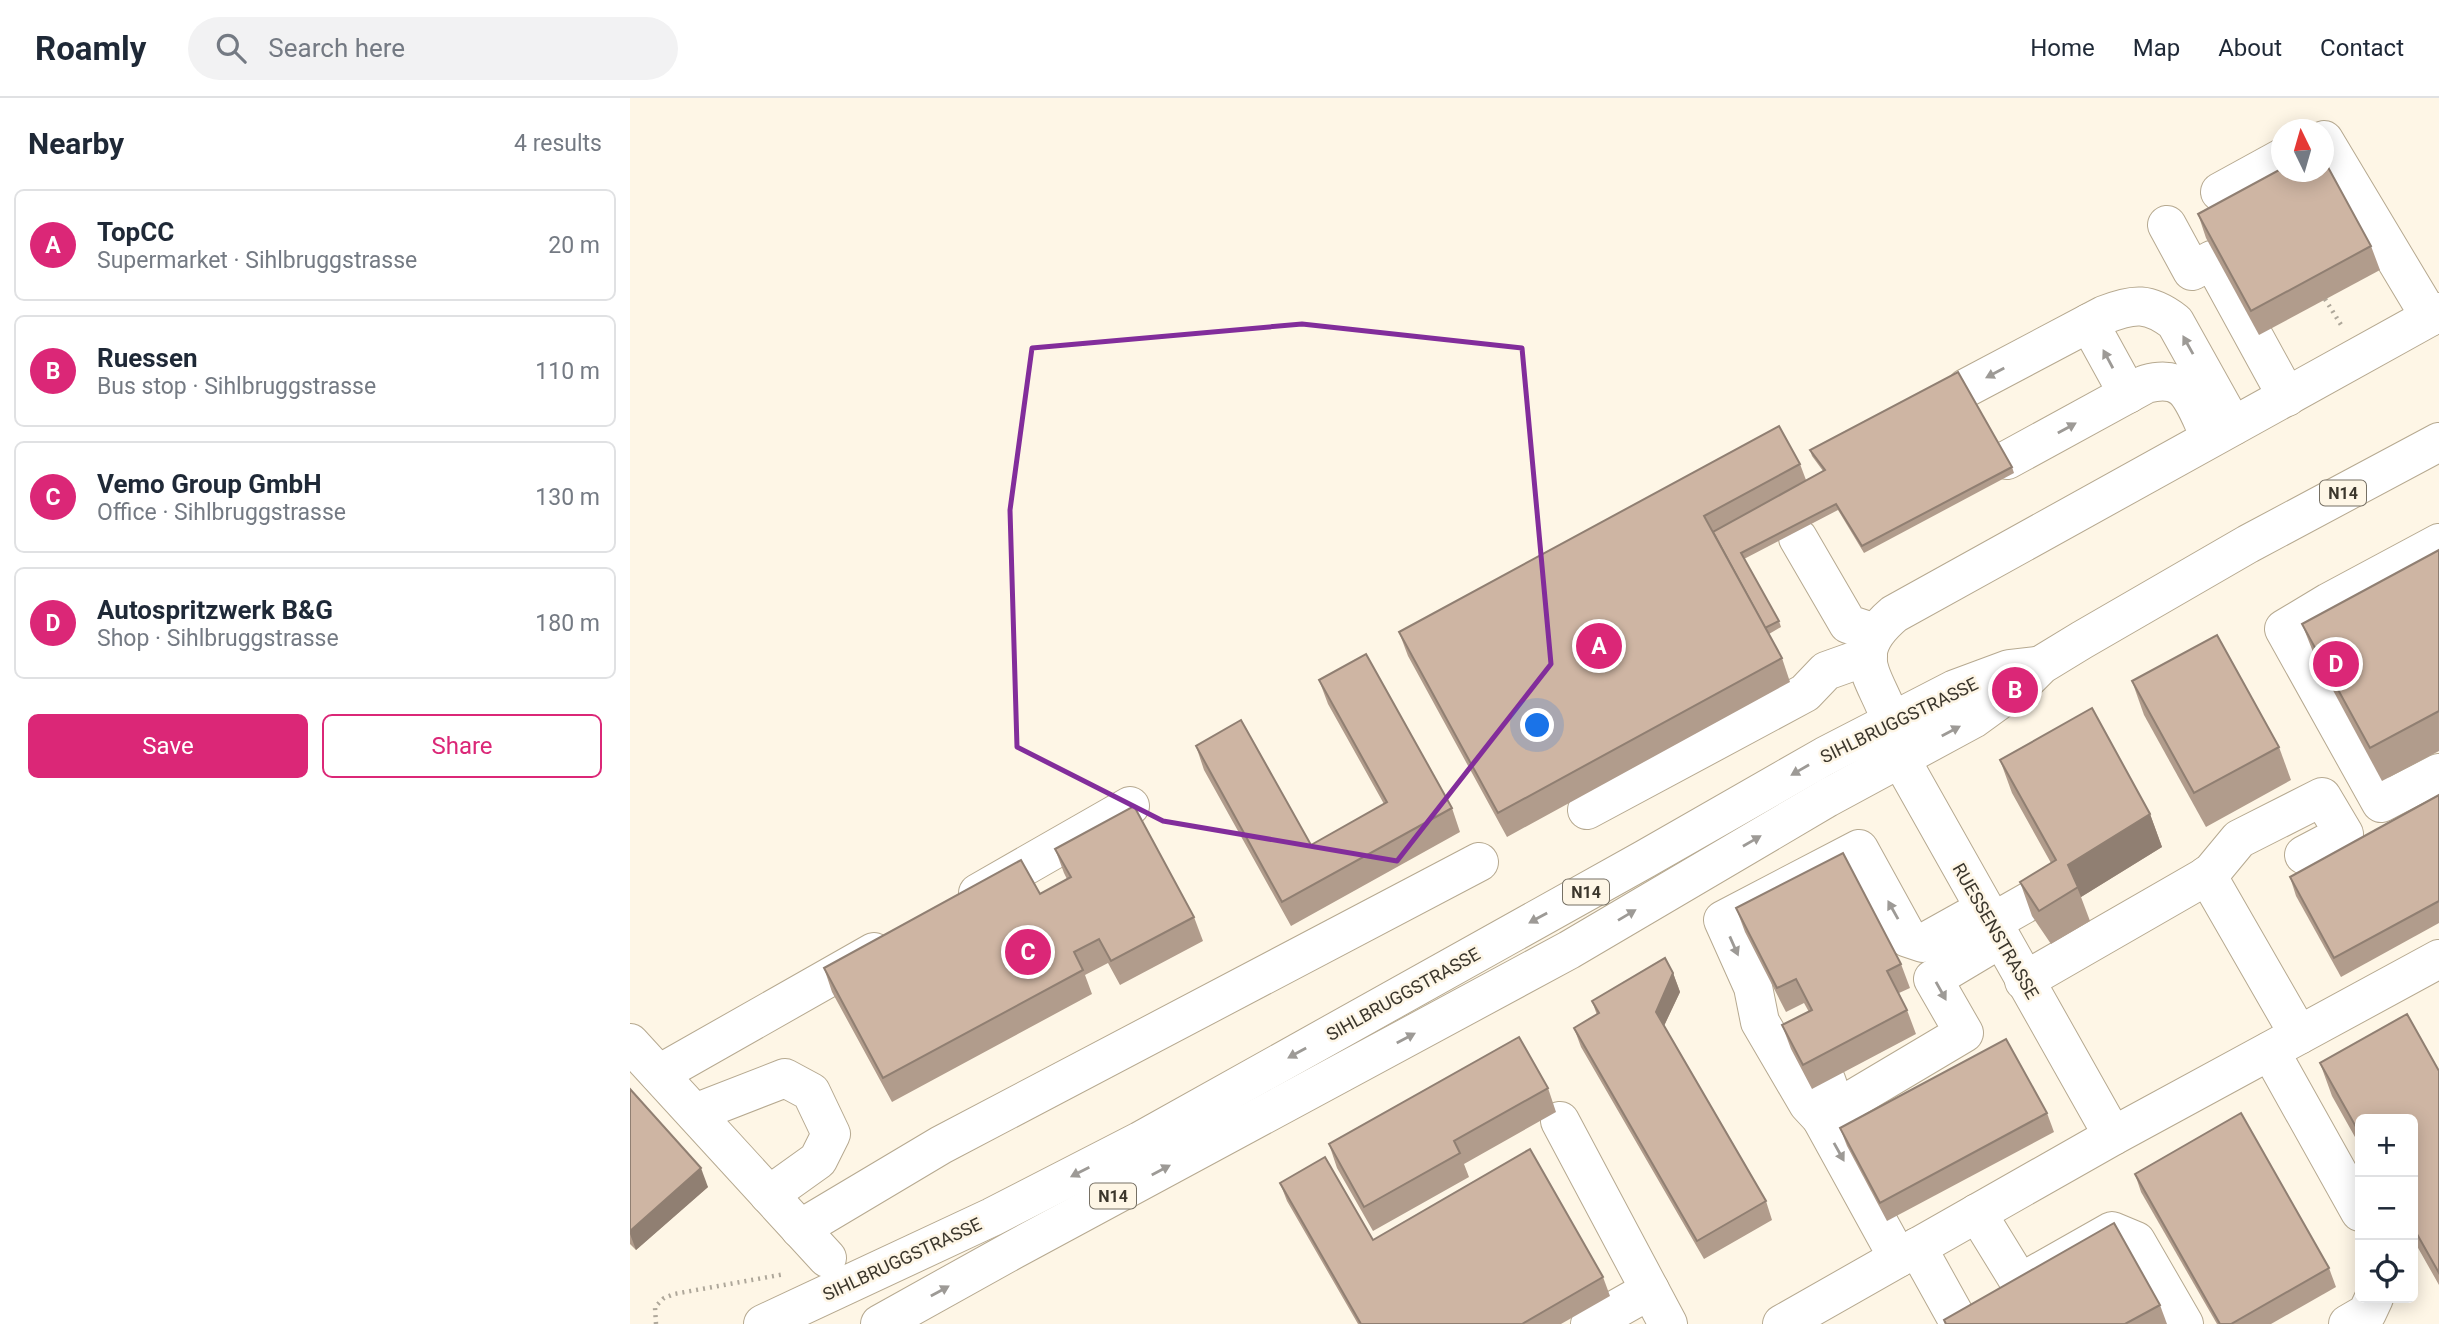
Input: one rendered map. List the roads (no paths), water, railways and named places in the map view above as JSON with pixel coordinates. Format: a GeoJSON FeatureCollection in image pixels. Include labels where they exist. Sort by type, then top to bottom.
{"type":"FeatureCollection","features":[{"type":"Feature","properties":{"kind":"main road"},"geometry":{"type":"LineString","coordinates":[[1587,810],[1805,693],[1826,671],[1871,645],[1894,614],[2434,315],[2334,157]]}},
{"type":"Feature","properties":{"kind":"main road"},"geometry":{"type":"LineString","coordinates":[[2220,192],[2271,164]]}},
{"type":"Feature","properties":{"kind":"main road"},"geometry":{"type":"LineString","coordinates":[[2167,225],[2192,271],[2212,260],[2287,397]]}},
{"type":"Feature","properties":{"kind":"main road"},"geometry":{"type":"LineString","coordinates":[[1966,388],[2120,308],[2149,306],[2175,322],[2222,432]]}},
{"type":"Feature","properties":{"kind":"main road"},"geometry":{"type":"LineString","coordinates":[[2089,323],[2128,394]]}},
{"type":"Feature","properties":{"kind":"main road"},"geometry":{"type":"LineString","coordinates":[[2007,460],[2146,384],[2158,381],[2170,380],[2180,384],[2222,432]]}},
{"type":"Feature","properties":{"kind":"main road","name":"SIHLBRUGGSTRASSE"},"geometry":{"type":"LineString","coordinates":[[880,1324],[1569,950],[1805,811],[1973,719],[2024,682],[2040,665],[2248,544],[2439,442]]}},
{"type":"Feature","properties":{"kind":"main road"},"geometry":{"type":"LineString","coordinates":[[1798,538],[1848,624],[1871,645]]}},
{"type":"Feature","properties":{"kind":"main road"},"geometry":{"type":"LineString","coordinates":[[2439,543],[2284,629],[2381,803],[2439,773]]}},
{"type":"Feature","properties":{"kind":"main road","name":"RUESSENSTRASSE"},"geometry":{"type":"LineString","coordinates":[[1871,645],[1870,674],[1892,722],[1900,758],[2113,1136]]}},
{"type":"Feature","properties":{"kind":"main road","name":"SIHLBRUGGSTRASSE"},"geometry":{"type":"LineString","coordinates":[[763,1324],[992,1217],[1140,1141],[1645,859],[1825,755],[1955,690],[2009,669],[2040,665]]}},
{"type":"Feature","properties":{"kind":"main road"},"geometry":{"type":"LineString","coordinates":[[2024,981],[2207,875],[2239,839],[2322,797],[2344,834],[2304,855]]}},
{"type":"Feature","properties":{"kind":"main road"},"geometry":{"type":"LineString","coordinates":[[949,909],[1130,806]]}},
{"type":"Feature","properties":{"kind":"main road"},"geometry":{"type":"LineString","coordinates":[[1957,1319],[1908,1252],[1821,1118],[1808,1104],[1760,1022],[1753,987],[1723,920],[1859,849],[1909,938],[1923,943],[1992,923]]}},
{"type":"Feature","properties":{"kind":"main road"},"geometry":{"type":"LineString","coordinates":[[800,1229],[941,1145],[1479,862]]}},
{"type":"Feature","properties":{"kind":"main road"},"geometry":{"type":"LineString","coordinates":[[2207,875],[2355,1201]]}},
{"type":"Feature","properties":{"kind":"main road"},"geometry":{"type":"LineString","coordinates":[[1821,1118],[1964,1033],[1933,978],[1992,923],[2056,886]]}},
{"type":"Feature","properties":{"kind":"main road"},"geometry":{"type":"LineString","coordinates":[[659,1073],[901,936]]}},
{"type":"Feature","properties":{"kind":"main road"},"geometry":{"type":"LineString","coordinates":[[1782,1324],[2113,1136],[2439,959]]}},
{"type":"Feature","properties":{"kind":"main road"},"geometry":{"type":"LineString","coordinates":[[1753,987],[1781,1022],[1800,1031],[1806,1041]]}},
{"type":"Feature","properties":{"kind":"main road"},"geometry":{"type":"LineString","coordinates":[[630,1043],[827,1258]]}},
{"type":"Feature","properties":{"kind":"main road"},"geometry":{"type":"LineString","coordinates":[[695,1113],[785,1078],[811,1092],[831,1134],[818,1160],[769,1195]]}},
{"type":"Feature","properties":{"kind":"main road"},"geometry":{"type":"LineString","coordinates":[[1821,1118],[1832,1097],[1826,1080]]}},
{"type":"Feature","properties":{"kind":"main road"},"geometry":{"type":"LineString","coordinates":[[1560,1121],[1668,1324]]}},
{"type":"Feature","properties":{"kind":"main road"},"geometry":{"type":"LineString","coordinates":[[1977,1213],[2020,1283],[2112,1231],[2136,1241],[2183,1324]]}},
{"type":"Feature","properties":{"kind":"main road"},"geometry":{"type":"LineString","coordinates":[[1590,1324],[1650,1290]]}},
{"type":"Feature","properties":{"kind":"main road"},"geometry":{"type":"LineString","coordinates":[[2348,1324],[2367,1313],[2372,1303]]}},
{"type":"Feature","properties":{"kind":"place","name":"TopCC"},"geometry":{"type":"Point","coordinates":[1599,646]}},
{"type":"Feature","properties":{"kind":"place","name":"Autospritzwerk B&G"},"geometry":{"type":"Point","coordinates":[2336,664]}},
{"type":"Feature","properties":{"kind":"place","name":"Ruessen"},"geometry":{"type":"Point","coordinates":[2015,690]}},
{"type":"Feature","properties":{"kind":"place","name":"Vemo Group GmbH"},"geometry":{"type":"Point","coordinates":[1028,952]}}]}
